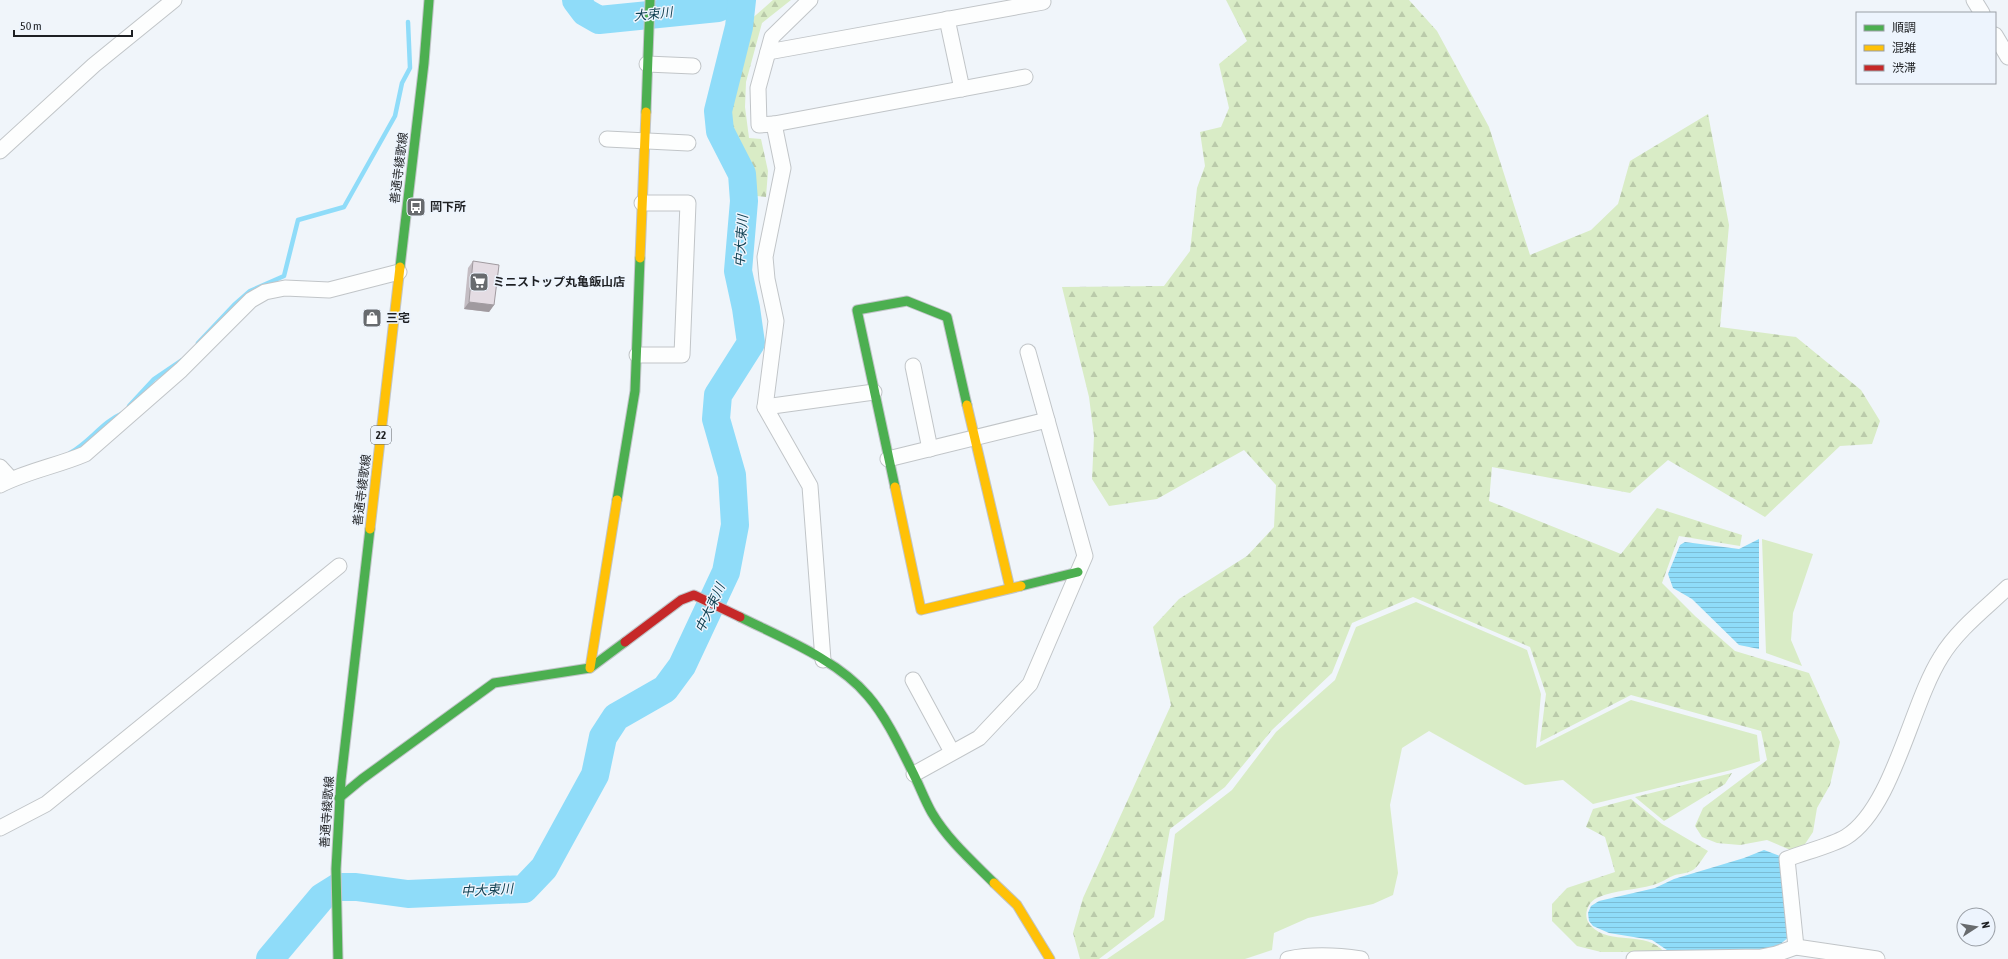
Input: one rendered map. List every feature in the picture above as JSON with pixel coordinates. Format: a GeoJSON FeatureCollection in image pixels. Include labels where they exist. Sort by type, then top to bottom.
{"type":"FeatureCollection","features":[{"type":"Feature","properties":{"kind":"street"},"geometry":{"type":"LineString","coordinates":[[0,152],[94,65],[174,0]]}},
{"type":"Feature","properties":{"kind":"street","name":"善通寺綾歌線"},"geometry":{"type":"LineString","coordinates":[[338,959],[336,869],[340,798],[424,63],[429,0]]}},
{"type":"Feature","properties":{"kind":"street"},"geometry":{"type":"LineString","coordinates":[[590,668],[635,391],[650,0]]}},
{"type":"Feature","properties":{"kind":"street"},"geometry":{"type":"LineString","coordinates":[[810,0],[772,37],[758,88],[759,125],[774,124],[1025,77]]}},
{"type":"Feature","properties":{"kind":"street"},"geometry":{"type":"LineString","coordinates":[[768,52],[1043,2],[1042,0]]}},
{"type":"Feature","properties":{"kind":"street"},"geometry":{"type":"LineString","coordinates":[[1974,0],[1981,12]]}},
{"type":"Feature","properties":{"kind":"street"},"geometry":{"type":"LineString","coordinates":[[947,19],[962,89]]}},
{"type":"Feature","properties":{"kind":"street"},"geometry":{"type":"LineString","coordinates":[[1996,37],[2008,57]]}},
{"type":"Feature","properties":{"kind":"street"},"geometry":{"type":"LineString","coordinates":[[647,64],[694,66]]}},
{"type":"Feature","properties":{"kind":"street"},"geometry":{"type":"LineString","coordinates":[[774,124],[783,168],[765,257],[767,279],[776,321],[765,407],[810,486],[823,660]]}},
{"type":"Feature","properties":{"kind":"street"},"geometry":{"type":"LineString","coordinates":[[607,139],[688,143]]}},
{"type":"Feature","properties":{"kind":"street"},"geometry":{"type":"LineString","coordinates":[[637,355],[682,355],[688,204],[642,203]]}},
{"type":"Feature","properties":{"kind":"street"},"geometry":{"type":"LineString","coordinates":[[4,475],[66,462],[85,454],[181,370],[251,300],[265,292],[285,288],[329,290],[399,272]]}},
{"type":"Feature","properties":{"kind":"street"},"geometry":{"type":"LineString","coordinates":[[1010,588],[947,317],[907,301],[857,310],[921,610],[1078,572]]}},
{"type":"Feature","properties":{"kind":"street"},"geometry":{"type":"LineString","coordinates":[[914,774],[979,738],[1030,684],[1085,556],[1028,352]]}},
{"type":"Feature","properties":{"kind":"street"},"geometry":{"type":"LineString","coordinates":[[913,366],[930,449]]}},
{"type":"Feature","properties":{"kind":"street"},"geometry":{"type":"LineString","coordinates":[[765,407],[874,392]]}},
{"type":"Feature","properties":{"kind":"street"},"geometry":{"type":"LineString","coordinates":[[888,459],[1047,420]]}},
{"type":"Feature","properties":{"kind":"street"},"geometry":{"type":"LineString","coordinates":[[0,828],[46,804],[339,566]]}},
{"type":"Feature","properties":{"kind":"street"},"geometry":{"type":"LineString","coordinates":[[1796,947],[1787,859],[1846,837],[1874,808],[1941,656],[1961,632],[2008,587]]}},
{"type":"Feature","properties":{"kind":"street"},"geometry":{"type":"LineString","coordinates":[[340,798],[362,780],[494,683],[505,680],[590,668],[681,600],[694,595],[704,598],[724,608],[823,660],[848,678],[868,696],[883,718],[914,774],[932,813],[955,844],[1017,905],[1050,959]]}},
{"type":"Feature","properties":{"kind":"street"},"geometry":{"type":"LineString","coordinates":[[913,680],[952,752]]}},
{"type":"Feature","properties":{"kind":"street"},"geometry":{"type":"LineString","coordinates":[[1634,959],[1761,958],[1796,947],[1877,959]]}},
{"type":"Feature","properties":{"kind":"street"},"geometry":{"type":"LineString","coordinates":[[1288,959],[1310,955],[1338,955],[1361,959]]}},
{"type":"Feature","properties":{"kind":"green space"},"geometry":{"type":"Polygon","coordinates":[[[773,0],[791,0],[762,23],[746,82],[745,107],[749,138],[761,139],[768,171],[766,197],[757,196],[752,174],[729,124],[729,100],[749,21],[773,0]]]}},
{"type":"Feature","properties":{"kind":"green space"},"geometry":{"type":"Polygon","coordinates":[[[1226,0],[1409,0],[1437,31],[1489,127],[1530,255],[1591,230],[1618,204],[1630,161],[1708,114],[1729,225],[1720,327],[1796,337],[1861,390],[1880,421],[1872,444],[1840,446],[1765,517],[1668,460],[1630,493],[1492,467],[1489,501],[1621,554],[1657,508],[1742,535],[1740,546],[1679,536],[1662,583],[1695,616],[1735,651],[1809,673],[1840,742],[1830,785],[1817,808],[1813,832],[1805,844],[1793,851],[1767,840],[1740,845],[1717,843],[1702,837],[1695,826],[1703,808],[1767,760],[1761,731],[1631,695],[1540,742],[1546,694],[1530,647],[1413,597],[1352,623],[1332,673],[1272,730],[1225,787],[1170,829],[1154,917],[1099,959],[1080,959],[1073,933],[1083,898],[1171,705],[1153,627],[1179,599],[1247,556],[1274,527],[1276,485],[1244,450],[1157,499],[1109,506],[1092,479],[1094,436],[1089,397],[1062,287],[1164,286],[1190,251],[1197,188],[1205,166],[1200,132],[1221,127],[1229,108],[1219,64],[1247,41],[1226,0]]]}},
{"type":"Feature","properties":{"kind":"green space"},"geometry":{"type":"Polygon","coordinates":[[[1762,539],[1813,554],[1793,613],[1791,640],[1802,666],[1766,653],[1762,539]]]}},
{"type":"Feature","properties":{"kind":"green space"},"geometry":{"type":"Polygon","coordinates":[[[1416,602],[1527,650],[1541,694],[1536,748],[1631,700],[1757,735],[1760,761],[1731,770],[1593,804],[1563,780],[1525,785],[1429,731],[1402,748],[1390,805],[1398,873],[1393,895],[1373,904],[1308,918],[1274,933],[1272,950],[1245,959],[1107,959],[1164,920],[1175,834],[1232,790],[1276,732],[1335,680],[1356,627],[1416,602]]]}},
{"type":"Feature","properties":{"kind":"green space"},"geometry":{"type":"Polygon","coordinates":[[[1732,773],[1725,784],[1664,821],[1635,797],[1732,773]]]}},
{"type":"Feature","properties":{"kind":"green space"},"geometry":{"type":"Polygon","coordinates":[[[1631,799],[1662,824],[1708,851],[1695,869],[1691,871],[1675,875],[1653,885],[1618,891],[1605,895],[1591,902],[1587,910],[1586,914],[1588,922],[1599,932],[1618,937],[1648,941],[1657,945],[1664,952],[1601,952],[1577,946],[1552,921],[1552,904],[1567,888],[1615,872],[1605,837],[1586,827],[1593,809],[1631,799]]]}},
{"type":"Feature","properties":{"kind":"water"},"geometry":{"type":"Polygon","coordinates":[[[1759,539],[1759,649],[1739,645],[1692,599],[1673,588],[1668,574],[1680,545],[1685,542],[1739,549],[1759,539]]]}},
{"type":"Feature","properties":{"kind":"water"},"geometry":{"type":"Polygon","coordinates":[[[1764,850],[1780,856],[1789,937],[1773,950],[1670,952],[1652,940],[1609,933],[1593,926],[1589,921],[1588,913],[1591,906],[1599,901],[1655,888],[1674,879],[1744,858],[1764,850]]]}},
{"type":"Feature","properties":{"kind":"building"},"geometry":{"type":"Polygon","coordinates":[[[473,261],[499,265],[494,305],[469,302],[473,261]]]}},
{"type":"Feature","properties":{"kind":"waterway","name":"大束川"},"geometry":{"type":"LineString","coordinates":[[576,0],[585,12],[599,20],[718,8],[736,0]]}},
{"type":"Feature","properties":{"kind":"waterway","name":"中大束川"},"geometry":{"type":"LineString","coordinates":[[270,959],[322,897],[338,887],[356,887],[408,894],[524,889],[544,868],[595,775],[603,737],[616,717],[665,689],[682,666],[726,572],[735,525],[732,475],[716,419],[718,395],[751,343],[746,308],[738,271],[744,201],[742,174],[720,131],[718,111],[739,27],[742,0]]}},
{"type":"Feature","properties":{"kind":"waterway"},"geometry":{"type":"LineString","coordinates":[[198,343],[234,305],[250,291],[284,276],[298,220],[344,207],[395,116],[402,83],[410,68],[408,22]]}},
{"type":"Feature","properties":{"kind":"waterway"},"geometry":{"type":"LineString","coordinates":[[129,406],[154,379],[182,360]]}},
{"type":"Feature","properties":{"kind":"waterway"},"geometry":{"type":"LineString","coordinates":[[70,453],[102,427],[123,413]]}},
{"type":"Feature","properties":{"kind":"traffic: fast"},"geometry":{"type":"LineString","coordinates":[[400,267],[424,63],[429,0]]}},
{"type":"Feature","properties":{"kind":"traffic: fast"},"geometry":{"type":"LineString","coordinates":[[646,112],[650,0]]}},
{"type":"Feature","properties":{"kind":"traffic: fast"},"geometry":{"type":"LineString","coordinates":[[617,500],[635,391],[640,258]]}},
{"type":"Feature","properties":{"kind":"traffic: fast"},"geometry":{"type":"LineString","coordinates":[[895,487],[857,310],[907,301],[947,317],[967,405]]}},
{"type":"Feature","properties":{"kind":"traffic: fast"},"geometry":{"type":"LineString","coordinates":[[338,959],[336,869],[341,780],[370,529]]}},
{"type":"Feature","properties":{"kind":"traffic: fast"},"geometry":{"type":"LineString","coordinates":[[1021,586],[1078,572]]}},
{"type":"Feature","properties":{"kind":"traffic: fast"},"geometry":{"type":"LineString","coordinates":[[740,617],[808,651],[841,671],[856,683],[875,705],[893,734],[929,808],[938,823],[961,850],[994,883]]}},
{"type":"Feature","properties":{"kind":"traffic: fast"},"geometry":{"type":"LineString","coordinates":[[339,798],[362,779],[494,683],[590,668],[625,642]]}},
{"type":"Feature","properties":{"kind":"traffic: slow"},"geometry":{"type":"LineString","coordinates":[[640,258],[646,112]]}},
{"type":"Feature","properties":{"kind":"traffic: slow"},"geometry":{"type":"LineString","coordinates":[[370,529],[400,267]]}},
{"type":"Feature","properties":{"kind":"traffic: slow"},"geometry":{"type":"LineString","coordinates":[[967,405],[1010,588]]}},
{"type":"Feature","properties":{"kind":"traffic: slow"},"geometry":{"type":"LineString","coordinates":[[895,487],[921,610],[1021,586]]}},
{"type":"Feature","properties":{"kind":"traffic: slow"},"geometry":{"type":"LineString","coordinates":[[590,668],[617,500]]}},
{"type":"Feature","properties":{"kind":"traffic: slow"},"geometry":{"type":"LineString","coordinates":[[994,883],[1017,905],[1050,959]]}},
{"type":"Feature","properties":{"kind":"traffic: jam"},"geometry":{"type":"LineString","coordinates":[[625,642],[681,600],[694,595],[740,617]]}},
{"type":"Feature","properties":{"kind":"place","name":"岡下所"},"geometry":{"type":"Point","coordinates":[416,207]}},
{"type":"Feature","properties":{"kind":"place","name":"ミニストップ丸亀飯山店"},"geometry":{"type":"Point","coordinates":[479,282]}},
{"type":"Feature","properties":{"kind":"place","name":"三宅"},"geometry":{"type":"Point","coordinates":[372,318]}}]}
